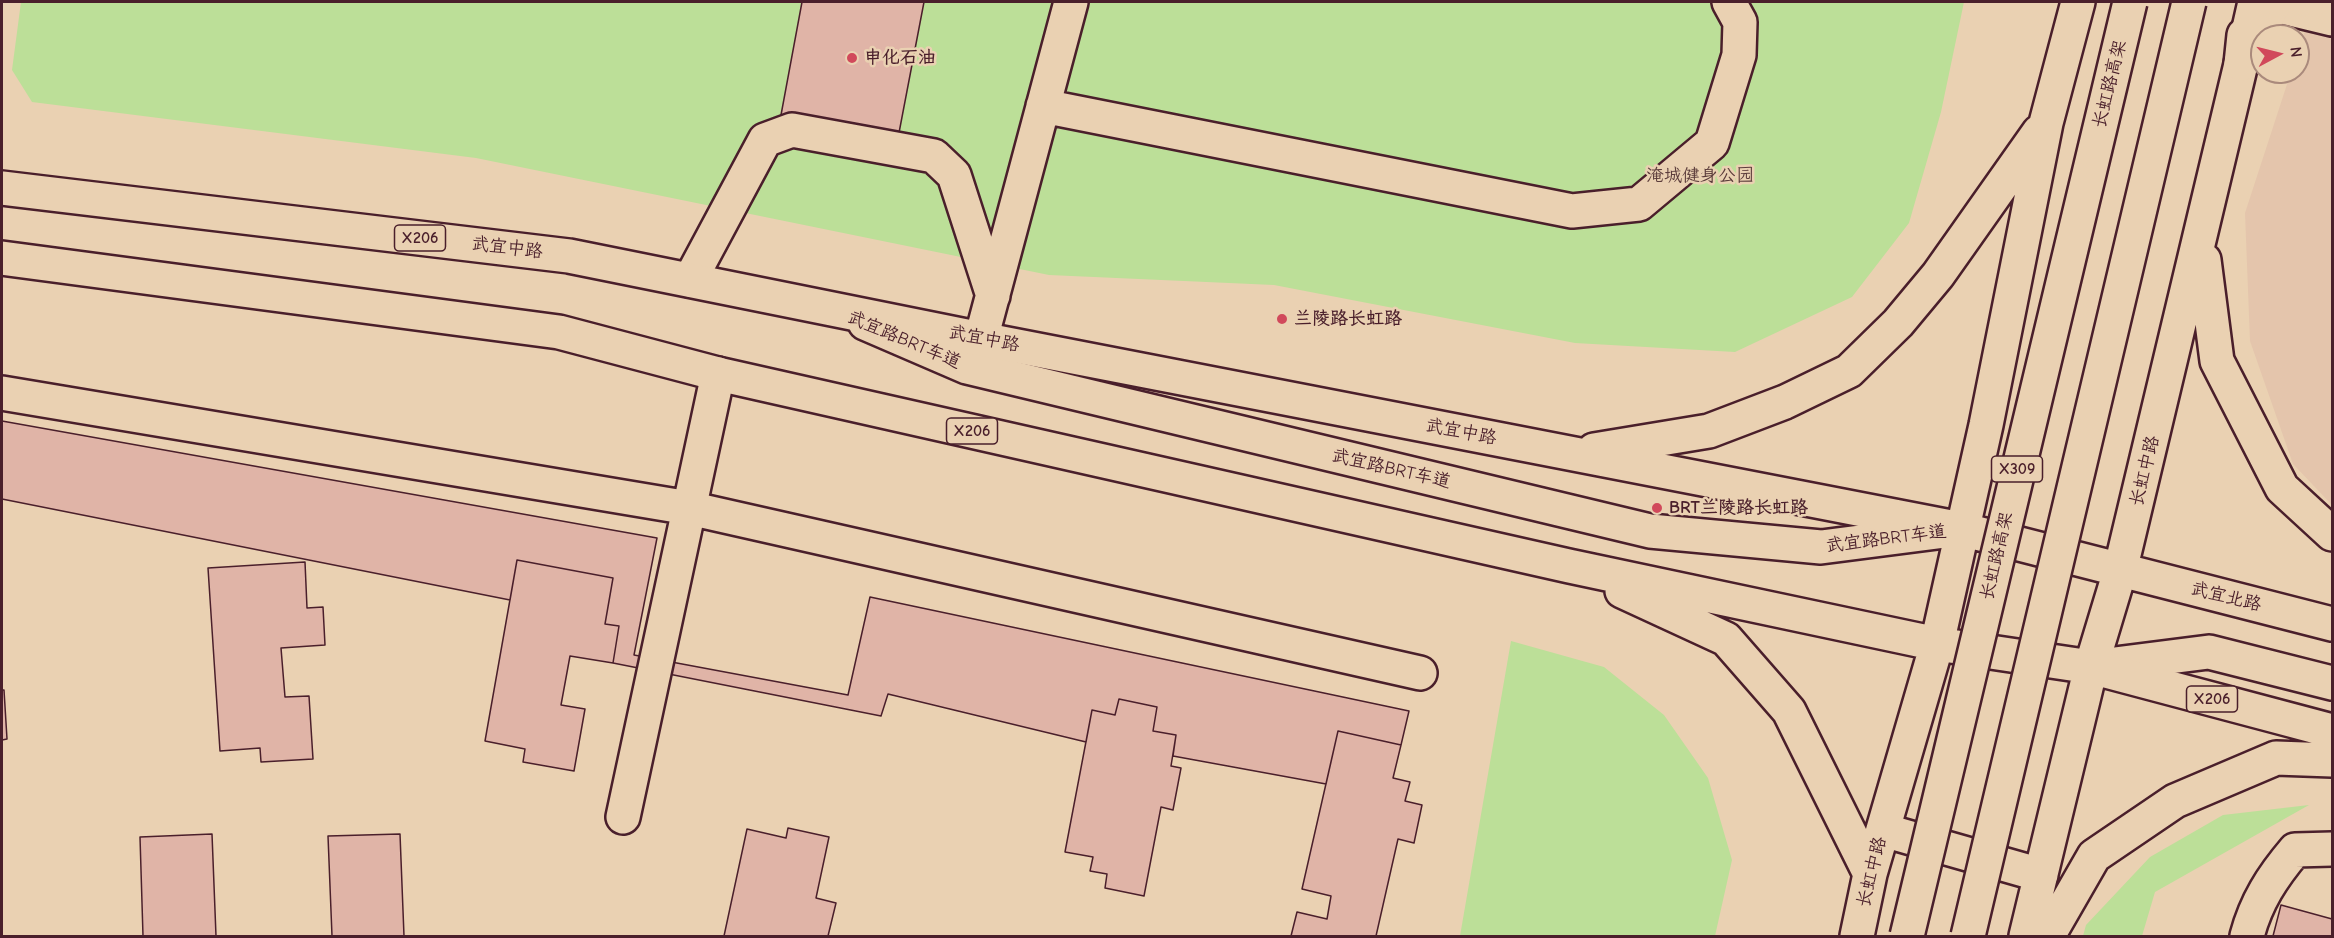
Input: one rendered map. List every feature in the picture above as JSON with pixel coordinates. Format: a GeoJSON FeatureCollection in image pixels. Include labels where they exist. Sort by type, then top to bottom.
{"type":"FeatureCollection","features":[{"type":"Feature","properties":{"kind":"main road"},"geometry":{"type":"LineString","coordinates":[[981,339],[1071,2]]}},
{"type":"Feature","properties":{"kind":"main road"},"geometry":{"type":"LineString","coordinates":[[1043,106],[1572,211],[1639,204],[1712,143],[1739,55],[1740,22],[1729,2]]}},
{"type":"Feature","properties":{"kind":"main road","name":"长虹中路"},"geometry":{"type":"LineString","coordinates":[[1857,936],[1870,874],[1936,644],[1986,425],[2046,123],[2078,2]]}},
{"type":"Feature","properties":{"kind":"main road","name":"长虹路高架"},"geometry":{"type":"LineString","coordinates":[[1907,936],[2130,2]]}},
{"type":"Feature","properties":{"kind":"main road"},"geometry":{"type":"LineString","coordinates":[[1968,936],[2189,2]]}},
{"type":"Feature","properties":{"kind":"main road"},"geometry":{"type":"LineString","coordinates":[[2263,2],[2332,19]]}},
{"type":"Feature","properties":{"kind":"main road","name":"长虹中路"},"geometry":{"type":"LineString","coordinates":[[2026,936],[2091,667],[2120,571],[2201,239],[2241,63],[2263,2]]}},
{"type":"Feature","properties":{"kind":"main road"},"geometry":{"type":"LineString","coordinates":[[1571,454],[1709,431],[1785,402],[1849,371],[1898,323],[1938,275],[2046,123]]}},
{"type":"Feature","properties":{"kind":"main road"},"geometry":{"type":"LineString","coordinates":[[690,280],[765,140],[792,130],[934,156],[954,176],[993,296]]}},
{"type":"Feature","properties":{"kind":"main road","name":"武宜中路"},"geometry":{"type":"LineString","coordinates":[[2,188],[569,256],[981,339],[1961,529]]}},
{"type":"Feature","properties":{"kind":"main road"},"geometry":{"type":"LineString","coordinates":[[2201,239],[2217,361],[2282,488],[2332,534]]}},
{"type":"Feature","properties":{"kind":"main road","name":"X206"},"geometry":{"type":"LineString","coordinates":[[2,258],[559,332],[718,374],[1569,566],[1936,644]]}},
{"type":"Feature","properties":{"kind":"main road","name":"武宜路BRT车道"},"geometry":{"type":"LineString","coordinates":[[835,310],[967,367],[1650,531],[1821,548],[1961,529]]}},
{"type":"Feature","properties":{"kind":"main road"},"geometry":{"type":"LineString","coordinates":[[623,817],[718,374]]}},
{"type":"Feature","properties":{"kind":"main road"},"geometry":{"type":"LineString","coordinates":[[2,393],[689,508],[1420,673]]}},
{"type":"Feature","properties":{"kind":"main road","name":"武宜北路"},"geometry":{"type":"LineString","coordinates":[[1961,529],[2332,624]]}},
{"type":"Feature","properties":{"kind":"main road"},"geometry":{"type":"LineString","coordinates":[[1569,566],[1726,639],[1789,711],[1870,874]]}},
{"type":"Feature","properties":{"kind":"main road"},"geometry":{"type":"LineString","coordinates":[[1936,644],[2091,667],[2209,652],[2332,683]]}},
{"type":"Feature","properties":{"kind":"main road","name":"X206"},"geometry":{"type":"LineString","coordinates":[[2091,667],[2332,731]]}},
{"type":"Feature","properties":{"kind":"main road"},"geometry":{"type":"LineString","coordinates":[[2048,936],[2094,856],[2175,801],[2276,758],[2332,760]]}},
{"type":"Feature","properties":{"kind":"main road"},"geometry":{"type":"LineString","coordinates":[[1883,830],[2041,875]]}},
{"type":"Feature","properties":{"kind":"main road"},"geometry":{"type":"LineString","coordinates":[[2247,936],[2253,912],[2271,879],[2295,850],[2332,849]]}},
{"type":"Feature","properties":{"kind":"shaded area"},"geometry":{"type":"Polygon","coordinates":[[[2314,2],[2332,2],[2332,505],[2293,464],[2250,341],[2245,213],[2287,84],[2310,84],[2310,24],[2307,24],[2314,2]]]}},
{"type":"Feature","properties":{"kind":"green space","name":"淹城健身公园"},"geometry":{"type":"Polygon","coordinates":[[[21,2],[1964,2],[1941,112],[1909,223],[1852,297],[1735,352],[1575,343],[1274,285],[1049,275],[476,158],[32,102],[12,70],[21,2]]]}},
{"type":"Feature","properties":{"kind":"green space"},"geometry":{"type":"Polygon","coordinates":[[[1511,641],[1604,667],[1664,715],[1708,778],[1732,860],[1715,936],[1460,936],[1511,641]]]}},
{"type":"Feature","properties":{"kind":"green space"},"geometry":{"type":"Polygon","coordinates":[[[2309,805],[2155,892],[2142,936],[2083,936],[2086,925],[2150,857],[2223,815],[2309,805]]]}},
{"type":"Feature","properties":{"kind":"building","name":"申化石油"},"geometry":{"type":"Polygon","coordinates":[[[802,2],[924,2],[898,138],[781,115],[802,2]]]}},
{"type":"Feature","properties":{"kind":"building"},"geometry":{"type":"Polygon","coordinates":[[[2,421],[657,538],[634,655],[848,695],[870,597],[1409,711],[1401,745],[1338,731],[1326,784],[1173,756],[1176,735],[1153,731],[1157,707],[1119,699],[1115,715],[1092,710],[1086,742],[888,694],[881,716],[613,663],[619,626],[605,624],[613,578],[517,560],[510,600],[2,499],[2,421]]]}},
{"type":"Feature","properties":{"kind":"building"},"geometry":{"type":"Polygon","coordinates":[[[517,560],[613,578],[605,624],[619,626],[613,663],[570,656],[561,705],[585,709],[574,771],[523,762],[525,749],[485,741],[517,560]]]}},
{"type":"Feature","properties":{"kind":"building"},"geometry":{"type":"Polygon","coordinates":[[[305,562],[307,608],[323,607],[325,645],[281,648],[285,697],[309,696],[313,759],[261,762],[260,748],[220,751],[208,568],[305,562]]]}},
{"type":"Feature","properties":{"kind":"building"},"geometry":{"type":"Polygon","coordinates":[[[2,690],[4,690],[7,739],[2,740],[2,690]]]}},
{"type":"Feature","properties":{"kind":"building"},"geometry":{"type":"Polygon","coordinates":[[[1119,699],[1157,707],[1153,731],[1176,735],[1171,766],[1181,768],[1173,810],[1161,807],[1144,896],[1105,888],[1107,874],[1090,871],[1093,857],[1065,852],[1092,710],[1115,715],[1119,699]]]}},
{"type":"Feature","properties":{"kind":"building"},"geometry":{"type":"Polygon","coordinates":[[[1338,731],[1401,745],[1393,778],[1410,782],[1405,801],[1422,805],[1414,843],[1398,839],[1376,936],[1291,936],[1297,912],[1327,919],[1331,896],[1302,889],[1338,731]]]}},
{"type":"Feature","properties":{"kind":"building"},"geometry":{"type":"Polygon","coordinates":[[[788,828],[829,837],[816,898],[836,903],[828,936],[724,936],[747,829],[786,838],[788,828]]]}},
{"type":"Feature","properties":{"kind":"building"},"geometry":{"type":"Polygon","coordinates":[[[212,834],[216,936],[143,936],[140,837],[212,834]]]}},
{"type":"Feature","properties":{"kind":"building"},"geometry":{"type":"Polygon","coordinates":[[[400,834],[404,936],[332,936],[328,836],[400,834]]]}},
{"type":"Feature","properties":{"kind":"building"},"geometry":{"type":"Polygon","coordinates":[[[2281,905],[2332,919],[2332,936],[2273,936],[2281,905]]]}},
{"type":"Feature","properties":{"kind":"place","name":"申化石油"},"geometry":{"type":"Point","coordinates":[852,58]}},
{"type":"Feature","properties":{"kind":"place","name":"兰陵路长虹路"},"geometry":{"type":"Point","coordinates":[1282,319]}},
{"type":"Feature","properties":{"kind":"place","name":"BRT兰陵路长虹路"},"geometry":{"type":"Point","coordinates":[1657,508]}}]}
